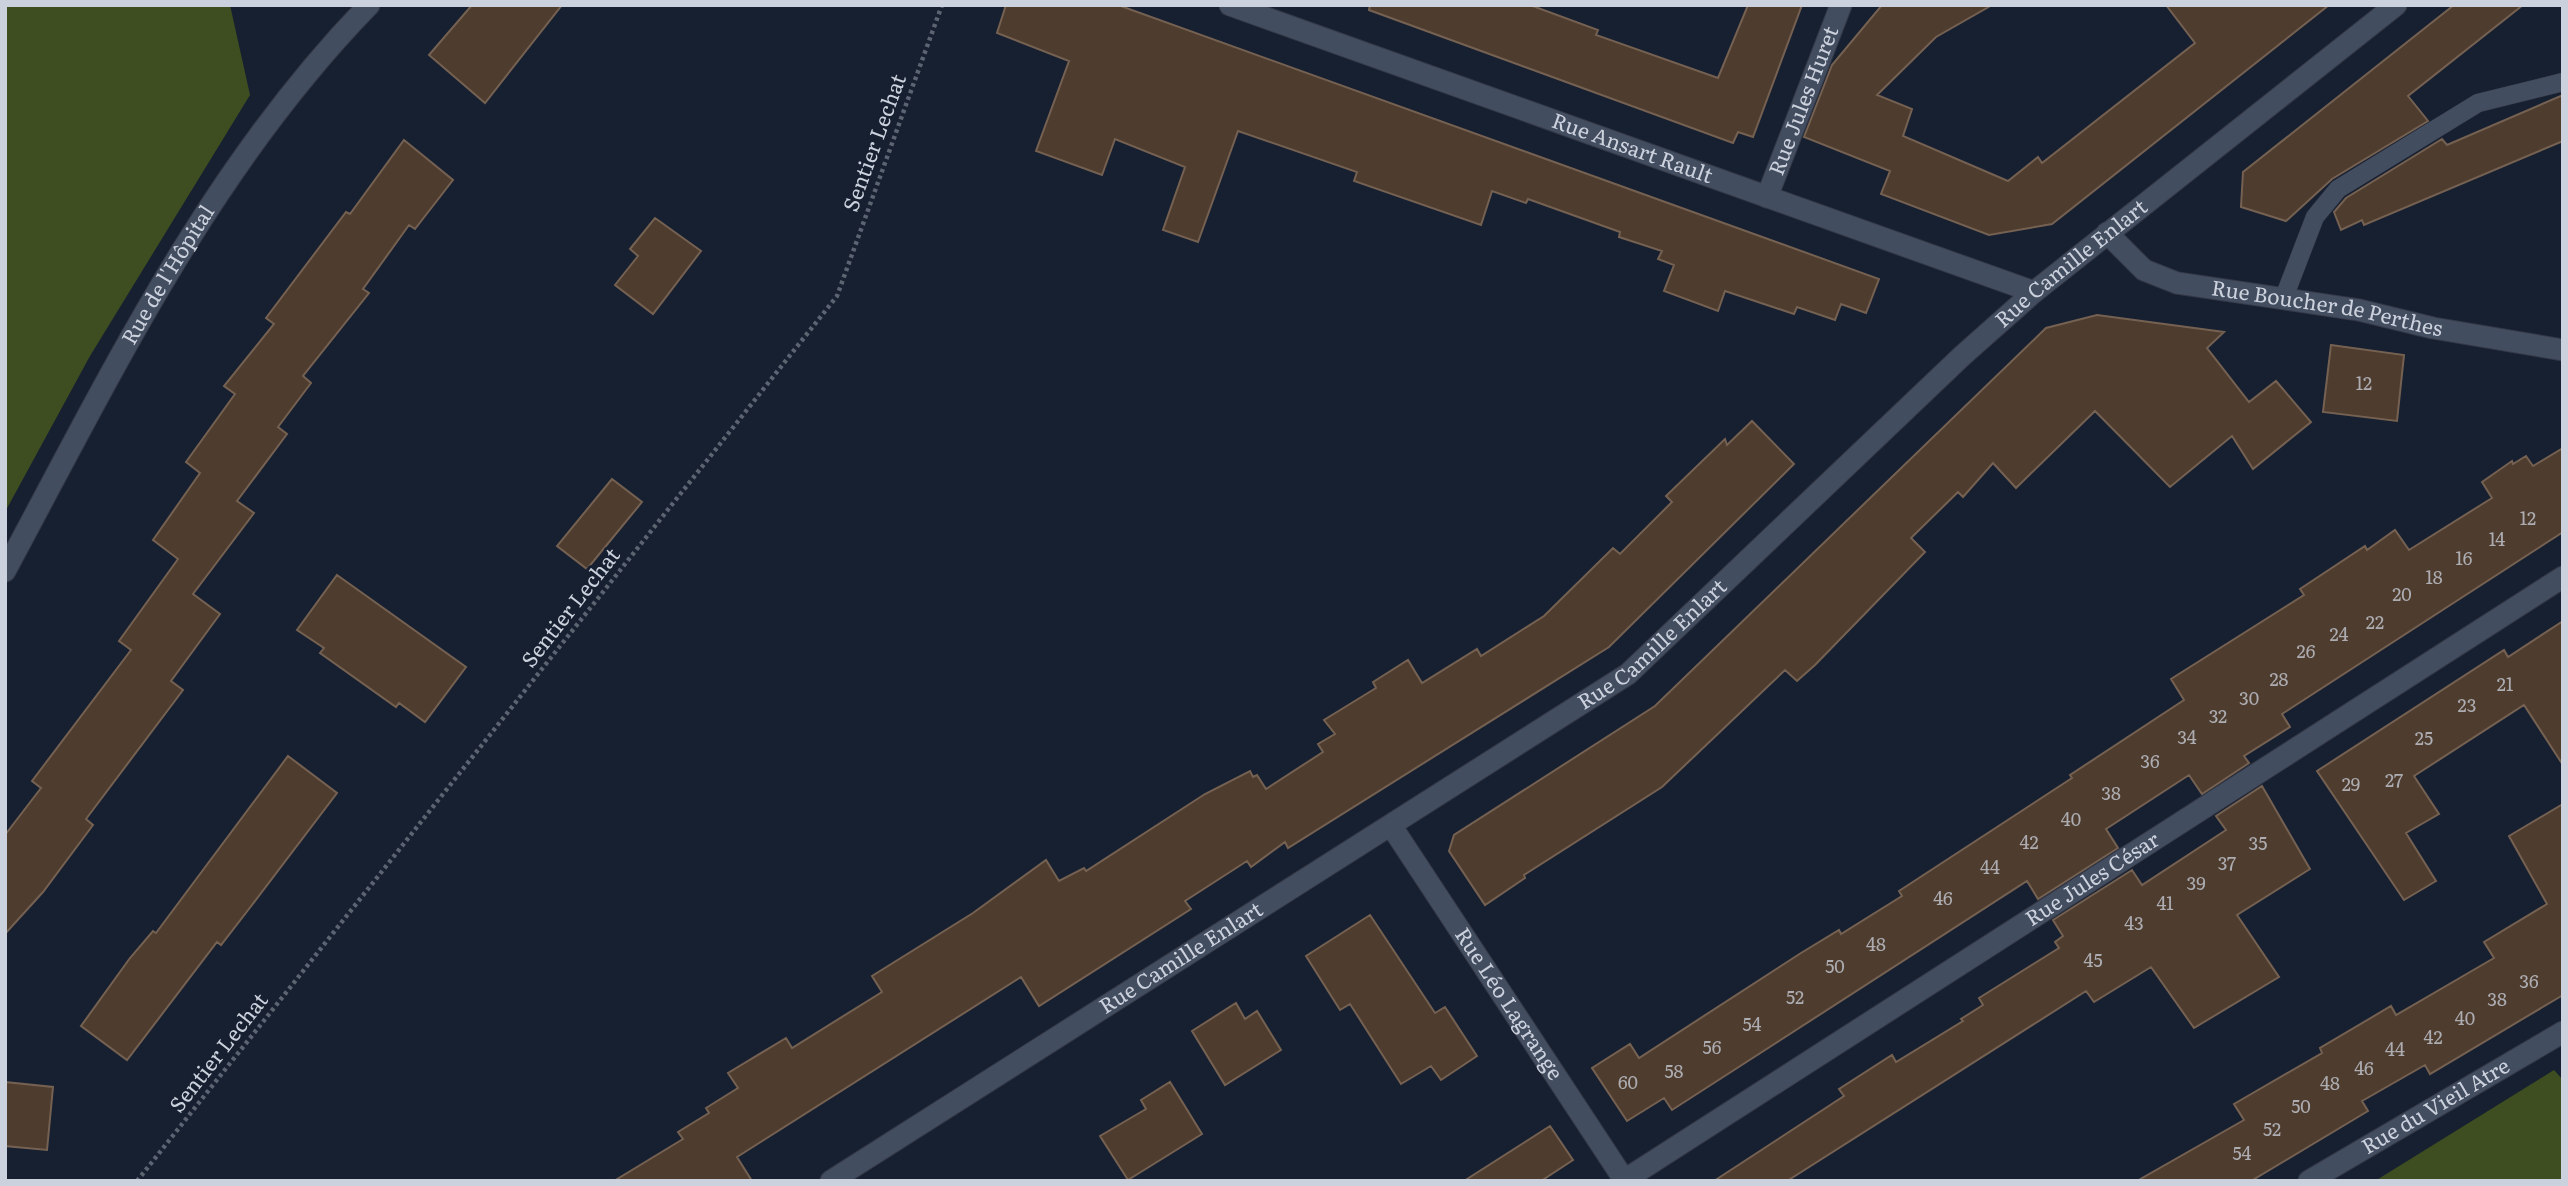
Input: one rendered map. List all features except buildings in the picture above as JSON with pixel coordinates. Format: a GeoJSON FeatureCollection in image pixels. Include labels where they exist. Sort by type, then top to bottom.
{"type":"FeatureCollection","features":[{"type":"Feature","properties":{"kind":"street","name":"Rue de l'Hôpital"},"geometry":{"type":"LineString","coordinates":[[5,571],[191,234],[238,162],[289,94],[369,5]]}},
{"type":"Feature","properties":{"kind":"street","name":"Rue Ansart Rault"},"geometry":{"type":"LineString","coordinates":[[1230,5],[2034,292]]}},
{"type":"Feature","properties":{"kind":"street","name":"Rue Jules Huret"},"geometry":{"type":"LineString","coordinates":[[1768,197],[1841,5]]}},
{"type":"Feature","properties":{"kind":"street","name":"Rue Camille Enlart"},"geometry":{"type":"LineString","coordinates":[[831,1181],[1392,827],[1628,674],[1962,356],[2034,292],[2396,5]]}},
{"type":"Feature","properties":{"kind":"street","name":"Rue Boucher de Perthes"},"geometry":{"type":"LineString","coordinates":[[2106,233],[2130,259],[2158,277],[2197,287],[2359,310],[2433,328],[2563,349]]}},
{"type":"Feature","properties":{"kind":"street","name":"Rue Jules César"},"geometry":{"type":"LineString","coordinates":[[1624,1180],[2563,577]]}},
{"type":"Feature","properties":{"kind":"street","name":"Rue Léo Lagrange"},"geometry":{"type":"LineString","coordinates":[[1392,827],[1624,1180]]}},
{"type":"Feature","properties":{"kind":"street","name":"Rue du Vieil Atre"},"geometry":{"type":"LineString","coordinates":[[2309,1181],[2563,1032]]}},
{"type":"Feature","properties":{"kind":"lane"},"geometry":{"type":"LineString","coordinates":[[2283,300],[2315,217],[2339,189],[2478,103],[2563,82]]}},
{"type":"Feature","properties":{"kind":"path","name":"Sentier Lechat"},"geometry":{"type":"LineString","coordinates":[[137,1181],[837,296],[942,5]]}},
{"type":"Feature","properties":{"kind":"green space"},"geometry":{"type":"Polygon","coordinates":[[[5,5],[230,5],[250,95],[90,356],[5,512],[5,5]]]}},
{"type":"Feature","properties":{"kind":"green space"},"geometry":{"type":"Polygon","coordinates":[[[2554,1070],[2563,1080],[2563,1181],[2375,1181],[2554,1070]]]}}]}
